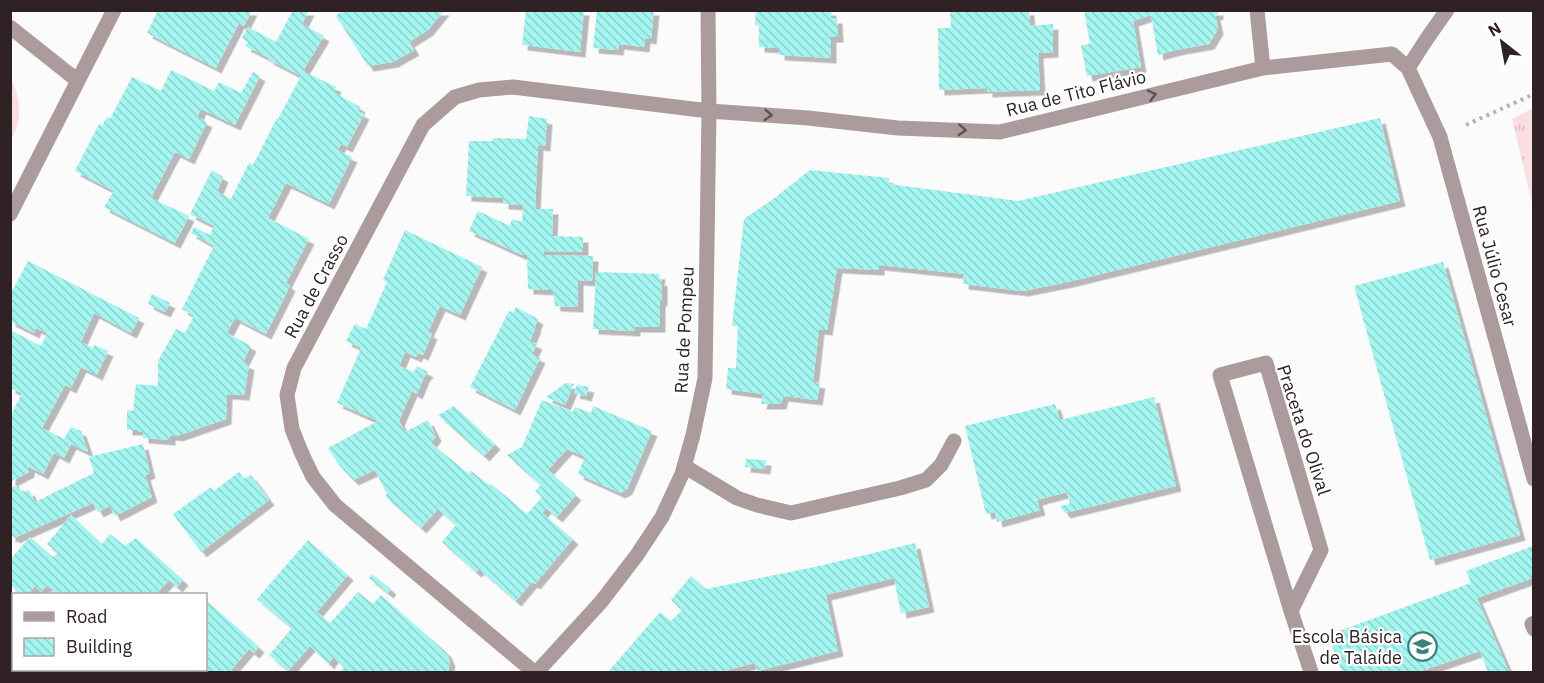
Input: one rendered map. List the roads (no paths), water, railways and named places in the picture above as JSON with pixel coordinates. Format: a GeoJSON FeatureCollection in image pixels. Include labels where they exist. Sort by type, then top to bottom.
{"type":"FeatureCollection","features":[{"type":"Feature","properties":{"kind":"street"},"geometry":{"type":"LineString","coordinates":[[10,214],[114,10]]}},
{"type":"Feature","properties":{"kind":"street","name":"Rua de Pompeu"},"geometry":{"type":"LineString","coordinates":[[535,672],[601,602],[637,555],[662,517],[682,474],[693,435],[705,378],[709,111],[708,10]]}},
{"type":"Feature","properties":{"kind":"street"},"geometry":{"type":"LineString","coordinates":[[1257,10],[1263,68]]}},
{"type":"Feature","properties":{"kind":"street"},"geometry":{"type":"LineString","coordinates":[[1408,68],[1447,10]]}},
{"type":"Feature","properties":{"kind":"street"},"geometry":{"type":"LineString","coordinates":[[10,27],[78,81]]}},
{"type":"Feature","properties":{"kind":"street","name":"Rua de Tito Flávio"},"geometry":{"type":"LineString","coordinates":[[709,111],[808,118],[898,128],[1000,132],[1263,68],[1392,54],[1408,68]]}},
{"type":"Feature","properties":{"kind":"street","name":"Rua Júlio Cesar"},"geometry":{"type":"LineString","coordinates":[[1408,68],[1440,137],[1533,479]]}},
{"type":"Feature","properties":{"kind":"street","name":"Rua de Crasso"},"geometry":{"type":"LineString","coordinates":[[535,672],[335,505],[313,477],[292,429],[287,395],[294,368],[423,125],[455,97],[479,90],[513,87],[709,111]]}},
{"type":"Feature","properties":{"kind":"street","name":"Praceta do Olival"},"geometry":{"type":"LineString","coordinates":[[1292,611],[1321,550],[1266,363],[1220,375],[1292,611],[1311,672]]}},
{"type":"Feature","properties":{"kind":"street"},"geometry":{"type":"LineString","coordinates":[[684,466],[737,498],[791,513],[926,480],[941,465],[954,441]]}},
{"type":"Feature","properties":{"kind":"street"},"geometry":{"type":"LineString","coordinates":[[1533,623],[1533,629]]}},
{"type":"Feature","properties":{"kind":"place","name":"Escola Básica de Talaíde"},"geometry":{"type":"Point","coordinates":[1423,646]}}]}
